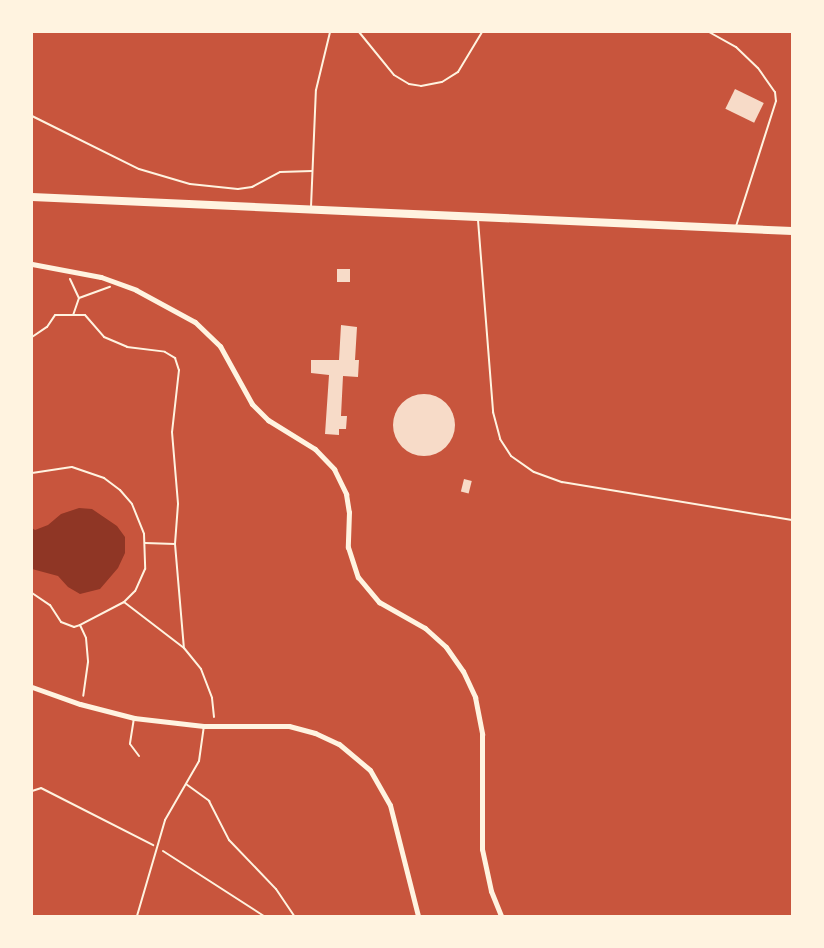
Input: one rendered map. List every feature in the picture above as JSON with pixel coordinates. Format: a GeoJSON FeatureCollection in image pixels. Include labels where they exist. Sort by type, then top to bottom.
{"type":"FeatureCollection","features":[{"type":"Feature","properties":{"kind":"main road"},"geometry":{"type":"LineString","coordinates":[[32,197],[792,231]]}},
{"type":"Feature","properties":{"kind":"street"},"geometry":{"type":"LineString","coordinates":[[32,264],[73,270],[112,281],[177,310],[204,329],[220,346],[252,404],[268,420],[322,454],[339,477],[346,494],[349,512],[348,547],[358,577],[379,602],[436,637],[464,670],[479,711],[482,734],[482,849],[491,891],[501,916]]}},
{"type":"Feature","properties":{"kind":"street"},"geometry":{"type":"LineString","coordinates":[[32,687],[81,704],[134,718],[204,726],[275,724],[302,728],[333,741],[360,760],[378,781],[390,805],[418,916]]}},
{"type":"Feature","properties":{"kind":"lane"},"geometry":{"type":"LineString","coordinates":[[311,210],[316,90],[322,56],[330,32]]}},
{"type":"Feature","properties":{"kind":"lane"},"geometry":{"type":"LineString","coordinates":[[360,32],[391,71],[409,84],[428,86],[442,82],[463,66],[482,32]]}},
{"type":"Feature","properties":{"kind":"lane"},"geometry":{"type":"LineString","coordinates":[[710,32],[736,47],[758,68],[772,87],[777,101],[736,228]]}},
{"type":"Feature","properties":{"kind":"lane"},"geometry":{"type":"LineString","coordinates":[[32,116],[139,168],[190,184],[238,189],[252,186],[280,171],[312,171]]}},
{"type":"Feature","properties":{"kind":"lane"},"geometry":{"type":"LineString","coordinates":[[478,217],[486,344],[494,421],[500,439],[511,456],[534,472],[562,482],[792,520]]}},
{"type":"Feature","properties":{"kind":"lane"},"geometry":{"type":"LineString","coordinates":[[134,718],[130,744],[139,756]]}},
{"type":"Feature","properties":{"kind":"lane"},"geometry":{"type":"LineString","coordinates":[[137,916],[165,820],[199,761],[204,726]]}},
{"type":"Feature","properties":{"kind":"lane"},"geometry":{"type":"LineString","coordinates":[[186,784],[209,801],[230,840],[276,889],[294,916]]}},
{"type":"Feature","properties":{"kind":"path"},"geometry":{"type":"LineString","coordinates":[[73,270],[70,280],[79,298],[73,315]]}},
{"type":"Feature","properties":{"kind":"path"},"geometry":{"type":"LineString","coordinates":[[79,298],[102,292],[110,287],[112,281]]}},
{"type":"Feature","properties":{"kind":"path"},"geometry":{"type":"LineString","coordinates":[[32,337],[47,327],[55,315],[73,315],[90,319],[104,337],[127,347],[171,354],[177,362],[178,385],[172,432],[178,504],[175,544],[184,648]]}},
{"type":"Feature","properties":{"kind":"path"},"geometry":{"type":"LineString","coordinates":[[32,473],[72,467],[104,478],[120,490],[132,504],[139,517],[145,543],[145,569],[141,580],[124,602],[80,625],[74,627],[61,622],[50,605],[32,593]]}},
{"type":"Feature","properties":{"kind":"path"},"geometry":{"type":"LineString","coordinates":[[145,543],[175,544]]}},
{"type":"Feature","properties":{"kind":"path"},"geometry":{"type":"LineString","coordinates":[[124,602],[184,648],[201,669],[212,698],[214,726]]}},
{"type":"Feature","properties":{"kind":"path"},"geometry":{"type":"LineString","coordinates":[[80,625],[86,638],[88,662],[81,704]]}},
{"type":"Feature","properties":{"kind":"path"},"geometry":{"type":"LineString","coordinates":[[263,915],[267,916]]}},
{"type":"Feature","properties":{"kind":"shaded area"},"geometry":{"type":"Polygon","coordinates":[[[79,508],[92,509],[117,526],[125,537],[125,553],[118,568],[100,589],[80,594],[68,587],[58,576],[32,569],[32,528],[35,530],[48,525],[61,514],[79,508]]]}},
{"type":"Feature","properties":{"kind":"building"},"geometry":{"type":"Polygon","coordinates":[[[735,89],[764,103],[754,123],[725,109],[735,89]]]}},
{"type":"Feature","properties":{"kind":"building"},"geometry":{"type":"Polygon","coordinates":[[[337,269],[350,269],[350,282],[337,282],[337,269]]]}},
{"type":"Feature","properties":{"kind":"building"},"geometry":{"type":"Polygon","coordinates":[[[341,325],[357,327],[355,360],[359,360],[358,377],[343,376],[341,416],[347,416],[346,429],[339,429],[339,435],[325,434],[329,375],[311,373],[311,360],[339,360],[341,325]]]}},
{"type":"Feature","properties":{"kind":"building"},"geometry":{"type":"Polygon","coordinates":[[[424,394],[436,396],[446,403],[453,413],[455,425],[453,437],[446,447],[436,454],[424,456],[412,454],[402,447],[395,437],[393,425],[395,413],[402,403],[412,396],[424,394]]]}},
{"type":"Feature","properties":{"kind":"building"},"geometry":{"type":"Polygon","coordinates":[[[464,479],[472,481],[469,494],[461,492],[464,479]]]}}]}
